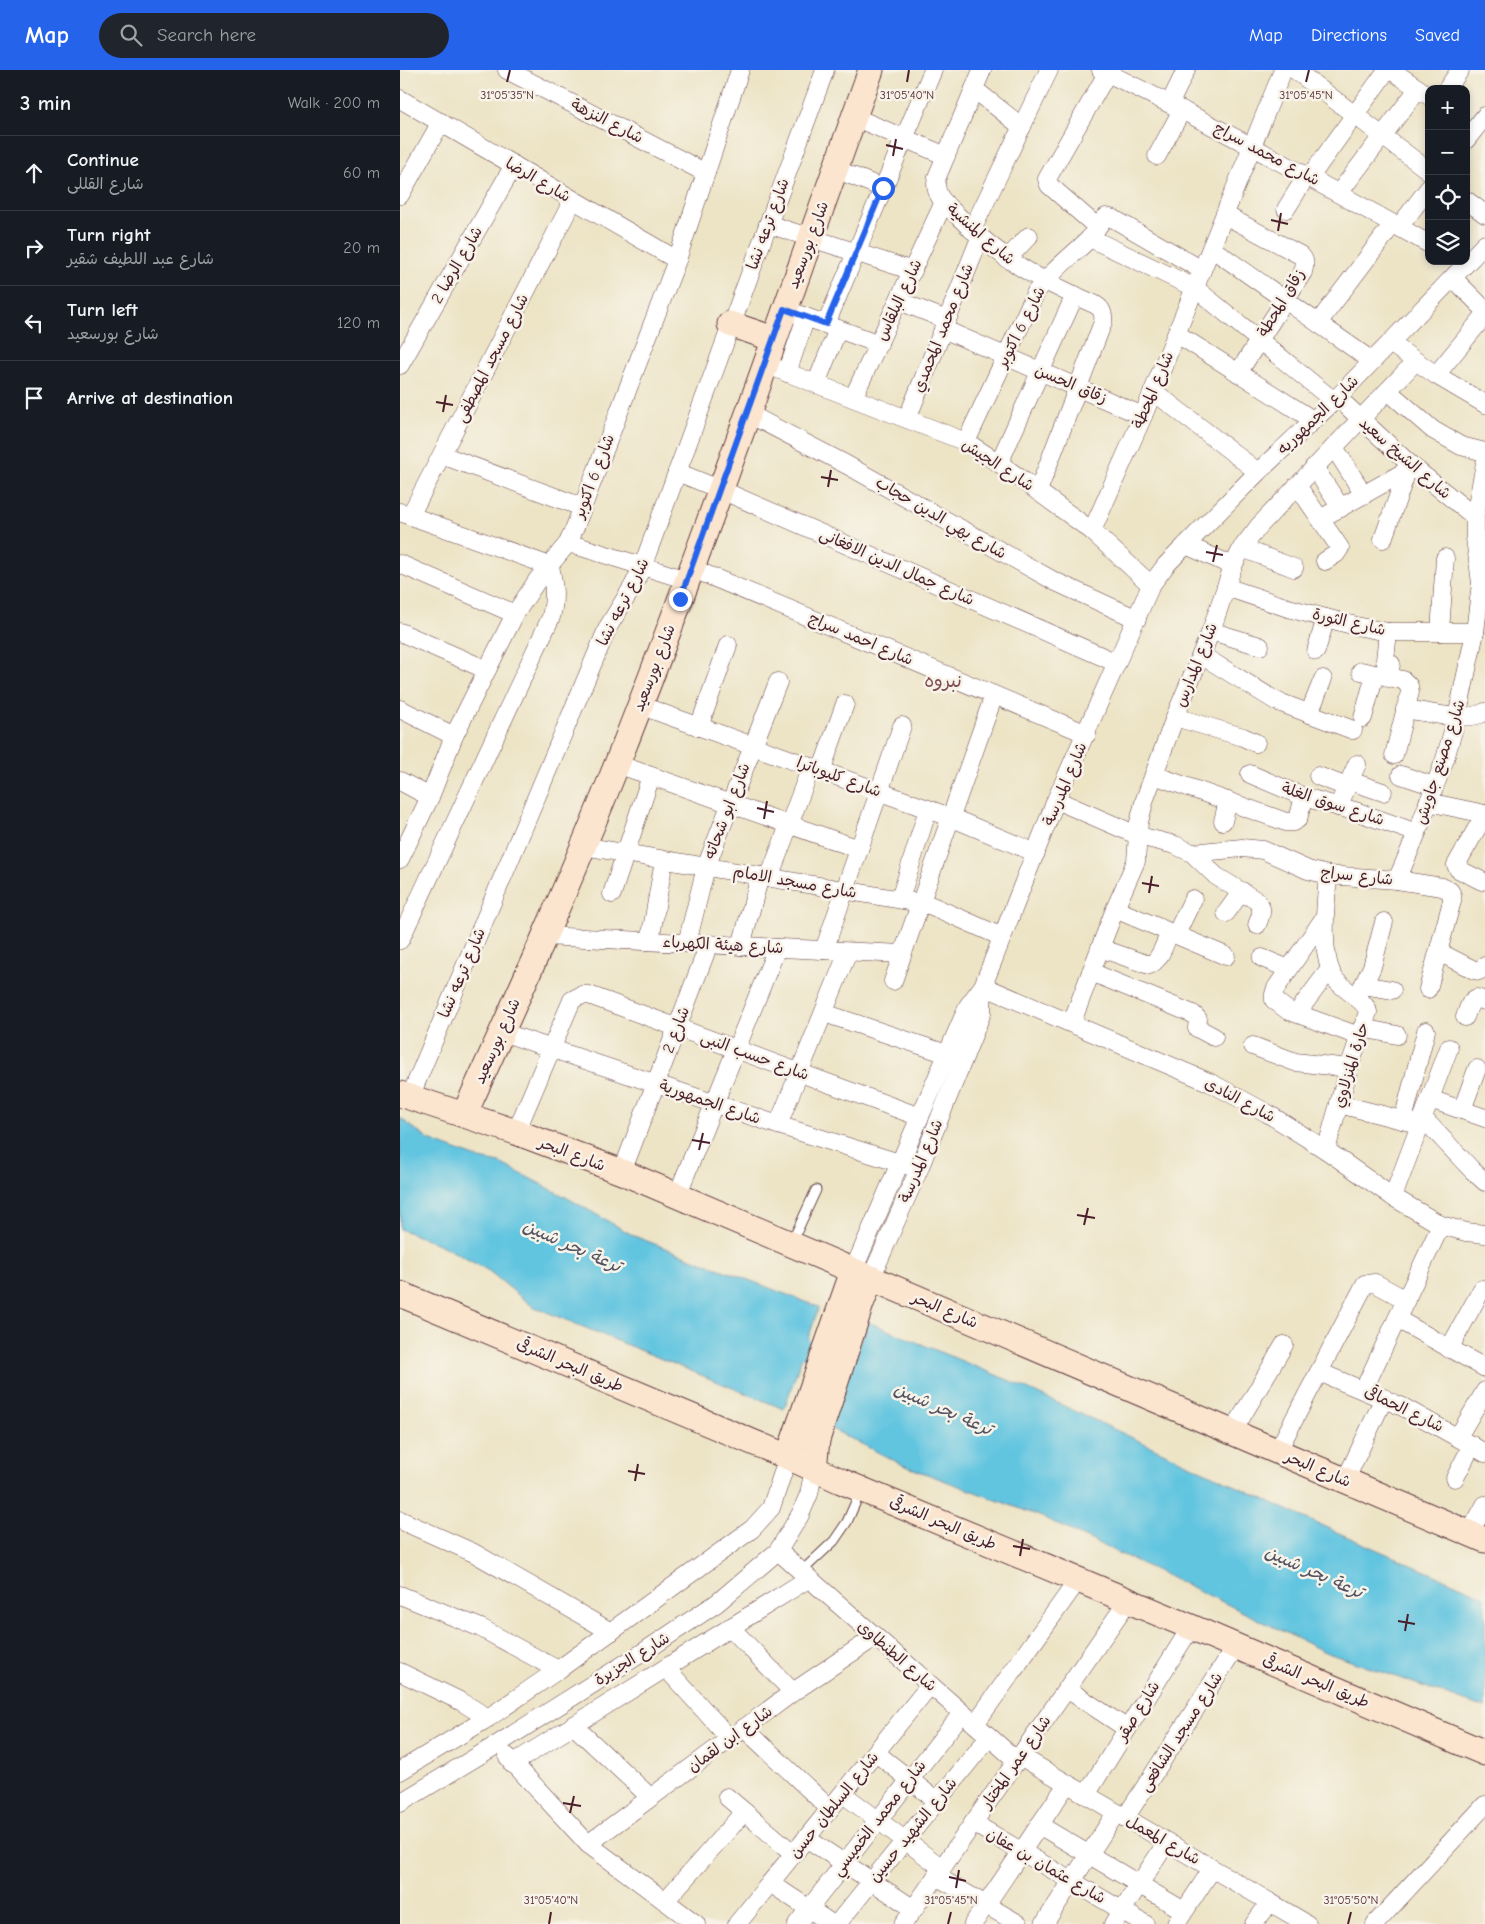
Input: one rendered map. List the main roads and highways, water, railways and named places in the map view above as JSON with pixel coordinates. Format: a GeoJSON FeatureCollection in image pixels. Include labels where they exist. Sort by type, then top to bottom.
{"type":"FeatureCollection","features":[{"type":"Feature","properties":{"kind":"water"},"geometry":{"type":"Polygon","coordinates":[[[400,1118],[429,1140],[480,1159],[500,1163],[564,1196],[634,1236],[819,1307],[784,1409],[532,1306],[489,1271],[441,1245],[400,1229],[400,1118]]]}},
{"type":"Feature","properties":{"kind":"water"},"geometry":{"type":"Polygon","coordinates":[[[868,1322],[1008,1380],[1309,1520],[1485,1597],[1485,1708],[1325,1652],[1042,1517],[903,1465],[826,1426],[868,1322]]]}},
{"type":"Feature","properties":{"kind":"waterway","name":"ترعة بحر شبين"},"geometry":{"type":"LineString","coordinates":[[784,1339],[833,1361]]}},
{"type":"Feature","properties":{"kind":"district","name":"نبروه"},"geometry":{"type":"Point","coordinates":[943,681]}}]}
